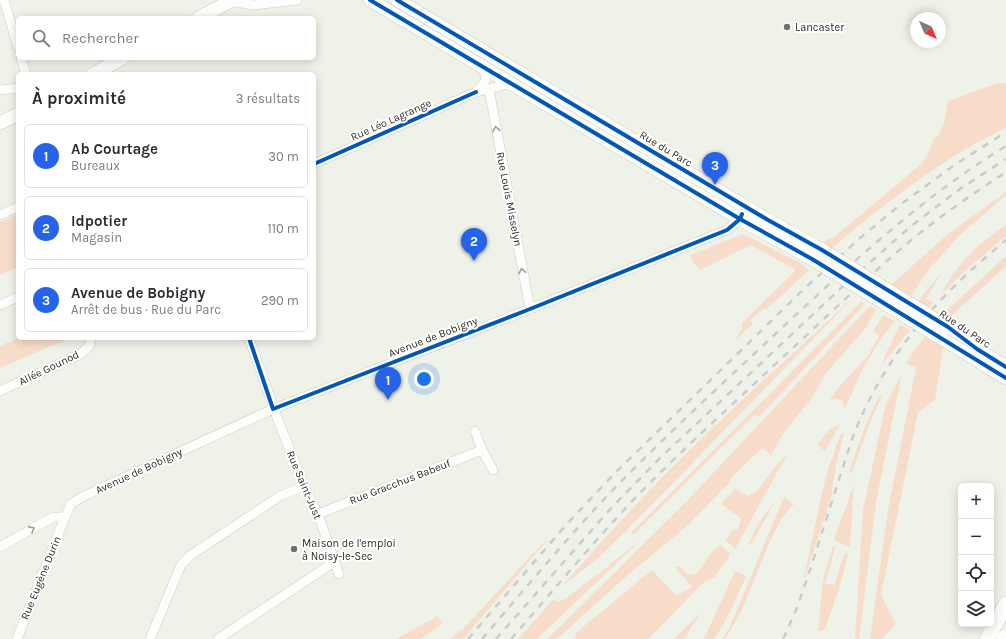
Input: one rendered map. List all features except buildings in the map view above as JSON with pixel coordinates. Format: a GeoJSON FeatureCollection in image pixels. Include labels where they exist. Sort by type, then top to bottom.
{"type":"FeatureCollection","features":[{"type":"Feature","properties":{"kind":"main road"},"geometry":{"type":"LineString","coordinates":[[202,16],[232,0]]}},
{"type":"Feature","properties":{"kind":"main road","name":"Rue du Parc"},"geometry":{"type":"LineString","coordinates":[[370,0],[740,219],[765,226]]}},
{"type":"Feature","properties":{"kind":"main road","name":"Rue du Parc"},"geometry":{"type":"LineString","coordinates":[[397,0],[411,4],[746,208],[765,226],[812,259],[974,353],[1006,367]]}},
{"type":"Feature","properties":{"kind":"main road"},"geometry":{"type":"LineString","coordinates":[[97,72],[119,60]]}},
{"type":"Feature","properties":{"kind":"main road"},"geometry":{"type":"LineString","coordinates":[[0,123],[16,115]]}},
{"type":"Feature","properties":{"kind":"main road","name":"Rue du Parc"},"geometry":{"type":"LineString","coordinates":[[974,353],[1006,378]]}},
{"type":"Feature","properties":{"kind":"main road"},"geometry":{"type":"LineString","coordinates":[[987,639],[1006,604]]}},
{"type":"Feature","properties":{"kind":"street"},"geometry":{"type":"LineString","coordinates":[[4,0],[16,41]]}},
{"type":"Feature","properties":{"kind":"street"},"geometry":{"type":"LineString","coordinates":[[232,0],[253,5],[297,0]]}},
{"type":"Feature","properties":{"kind":"street"},"geometry":{"type":"LineString","coordinates":[[391,0],[390,7],[394,14],[402,13],[411,4]]}},
{"type":"Feature","properties":{"kind":"street"},"geometry":{"type":"LineString","coordinates":[[22,60],[25,72]]}},
{"type":"Feature","properties":{"kind":"street"},"geometry":{"type":"LineString","coordinates":[[476,92],[483,86],[486,79],[486,73],[480,65]]}},
{"type":"Feature","properties":{"kind":"street","name":"Rue Léo Lagrange"},"geometry":{"type":"LineString","coordinates":[[316,163],[476,92],[511,83]]}},
{"type":"Feature","properties":{"kind":"street"},"geometry":{"type":"LineString","coordinates":[[0,90],[16,88]]}},
{"type":"Feature","properties":{"kind":"street","name":"Rue Louis Misselyn"},"geometry":{"type":"LineString","coordinates":[[489,89],[530,309]]}},
{"type":"Feature","properties":{"kind":"street"},"geometry":{"type":"LineString","coordinates":[[0,215],[16,208]]}},
{"type":"Feature","properties":{"kind":"street","name":"Avenue de Bobigny"},"geometry":{"type":"LineString","coordinates":[[66,517],[71,504],[82,497],[273,409],[728,230],[740,219],[746,208]]}},
{"type":"Feature","properties":{"kind":"street"},"geometry":{"type":"LineString","coordinates":[[0,305],[16,298]]}},
{"type":"Feature","properties":{"kind":"street","name":"Allée Gounod"},"geometry":{"type":"LineString","coordinates":[[0,391],[81,354],[89,346],[90,340]]}},
{"type":"Feature","properties":{"kind":"street","name":"Rue Saint-Just"},"geometry":{"type":"LineString","coordinates":[[250,340],[273,409],[304,486],[318,514],[339,574]]}},
{"type":"Feature","properties":{"kind":"street"},"geometry":{"type":"LineString","coordinates":[[476,431],[482,450],[493,470]]}},
{"type":"Feature","properties":{"kind":"street","name":"Rue Gracchus Babeuf"},"geometry":{"type":"LineString","coordinates":[[318,514],[482,450]]}},
{"type":"Feature","properties":{"kind":"street"},"geometry":{"type":"LineString","coordinates":[[150,639],[181,565],[191,555],[280,496],[304,486]]}},
{"type":"Feature","properties":{"kind":"street"},"geometry":{"type":"LineString","coordinates":[[0,547],[53,517],[66,517]]}},
{"type":"Feature","properties":{"kind":"street","name":"Rue Eugène Durin"},"geometry":{"type":"LineString","coordinates":[[17,639],[66,517]]}},
{"type":"Feature","properties":{"kind":"street"},"geometry":{"type":"LineString","coordinates":[[218,639],[334,562]]}},
{"type":"Feature","properties":{"kind":"shaded area"},"geometry":{"type":"Polygon","coordinates":[[[998,83],[1006,83],[1006,127],[975,143],[934,169],[881,208],[830,250],[822,244],[826,240],[833,238],[919,166],[926,158],[934,138],[938,136],[944,124],[948,101],[998,83]]]}},
{"type":"Feature","properties":{"kind":"shaded area"},"geometry":{"type":"Polygon","coordinates":[[[1006,192],[1006,195],[960,235],[930,268],[910,297],[891,285],[948,234],[1006,192]]]}},
{"type":"Feature","properties":{"kind":"shaded area"},"geometry":{"type":"Polygon","coordinates":[[[16,215],[16,268],[0,275],[0,222],[16,215]]]}},
{"type":"Feature","properties":{"kind":"shaded area"},"geometry":{"type":"Polygon","coordinates":[[[1006,225],[1006,236],[967,269],[941,295],[960,265],[987,239],[1006,225]]]}},
{"type":"Feature","properties":{"kind":"shaded area"},"geometry":{"type":"Polygon","coordinates":[[[743,234],[802,264],[809,270],[767,309],[765,308],[750,320],[753,324],[735,340],[742,329],[742,323],[796,270],[751,245],[700,270],[691,259],[691,255],[743,234]]]}},
{"type":"Feature","properties":{"kind":"shaded area"},"geometry":{"type":"Polygon","coordinates":[[[1006,256],[1006,266],[948,319],[942,315],[1006,256]]]}},
{"type":"Feature","properties":{"kind":"shaded area"},"geometry":{"type":"Polygon","coordinates":[[[942,272],[926,299],[933,303],[929,308],[918,301],[942,272]]]}},
{"type":"Feature","properties":{"kind":"shaded area"},"geometry":{"type":"Polygon","coordinates":[[[856,295],[638,519],[598,558],[561,587],[621,520],[685,455],[856,295]]]}},
{"type":"Feature","properties":{"kind":"shaded area"},"geometry":{"type":"Polygon","coordinates":[[[861,302],[865,304],[759,417],[754,415],[634,534],[631,533],[861,302]]]}},
{"type":"Feature","properties":{"kind":"shaded area"},"geometry":{"type":"Polygon","coordinates":[[[870,306],[876,310],[865,329],[826,373],[812,398],[785,431],[771,455],[762,448],[731,478],[730,482],[686,527],[629,574],[557,639],[547,639],[688,500],[870,306]]]}},
{"type":"Feature","properties":{"kind":"shaded area"},"geometry":{"type":"Polygon","coordinates":[[[883,315],[895,321],[880,340],[861,372],[845,409],[843,401],[836,399],[830,400],[838,388],[868,356],[879,336],[873,331],[883,315]]]}},
{"type":"Feature","properties":{"kind":"shaded area"},"geometry":{"type":"Polygon","coordinates":[[[900,325],[910,330],[883,363],[885,355],[900,325]]]}},
{"type":"Feature","properties":{"kind":"shaded area"},"geometry":{"type":"Polygon","coordinates":[[[924,337],[943,347],[935,400],[918,413],[881,595],[896,624],[882,639],[870,639],[888,510],[916,368],[906,363],[924,337]]]}},
{"type":"Feature","properties":{"kind":"shaded area"},"geometry":{"type":"Polygon","coordinates":[[[16,339],[65,340],[0,368],[0,346],[16,339]]]}},
{"type":"Feature","properties":{"kind":"shaded area"},"geometry":{"type":"Polygon","coordinates":[[[902,373],[876,502],[859,639],[855,639],[863,510],[886,404],[902,373]]]}},
{"type":"Feature","properties":{"kind":"shaded area"},"geometry":{"type":"Polygon","coordinates":[[[880,395],[882,396],[873,415],[851,474],[849,472],[859,443],[880,395]]]}},
{"type":"Feature","properties":{"kind":"shaded area"},"geometry":{"type":"Polygon","coordinates":[[[840,424],[825,451],[817,445],[830,429],[840,424]]]}},
{"type":"Feature","properties":{"kind":"shaded area"},"geometry":{"type":"Polygon","coordinates":[[[844,432],[836,465],[831,498],[803,583],[829,466],[841,434],[844,432]]]}},
{"type":"Feature","properties":{"kind":"shaded area"},"geometry":{"type":"Polygon","coordinates":[[[788,453],[735,549],[726,540],[732,530],[738,529],[741,518],[721,504],[735,489],[747,496],[757,491],[775,467],[788,453]]]}},
{"type":"Feature","properties":{"kind":"shaded area"},"geometry":{"type":"Polygon","coordinates":[[[854,484],[850,547],[834,540],[854,484]]]}},
{"type":"Feature","properties":{"kind":"shaded area"},"geometry":{"type":"Polygon","coordinates":[[[784,497],[794,504],[782,518],[769,543],[741,612],[725,639],[722,639],[735,615],[784,497]]]}},
{"type":"Feature","properties":{"kind":"shaded area"},"geometry":{"type":"Polygon","coordinates":[[[774,503],[756,536],[748,547],[759,524],[774,503]]]}},
{"type":"Feature","properties":{"kind":"shaded area"},"geometry":{"type":"Polygon","coordinates":[[[643,538],[537,639],[518,639],[553,600],[559,602],[563,600],[643,538]]]}},
{"type":"Feature","properties":{"kind":"shaded area"},"geometry":{"type":"Polygon","coordinates":[[[548,539],[463,639],[450,639],[464,628],[548,539]]]}},
{"type":"Feature","properties":{"kind":"shaded area"},"geometry":{"type":"Polygon","coordinates":[[[721,545],[730,554],[715,577],[703,583],[648,639],[575,639],[577,632],[652,570],[677,596],[692,587],[675,567],[680,566],[686,573],[694,575],[698,572],[713,550],[721,545]]]}},
{"type":"Feature","properties":{"kind":"shaded area"},"geometry":{"type":"Polygon","coordinates":[[[833,546],[835,547],[825,584],[834,585],[845,553],[848,554],[839,589],[825,629],[818,632],[823,580],[833,546]]]}},
{"type":"Feature","properties":{"kind":"shaded area"},"geometry":{"type":"Polygon","coordinates":[[[735,571],[746,576],[736,600],[724,624],[714,639],[704,639],[735,571]]]}},
{"type":"Feature","properties":{"kind":"shaded area"},"geometry":{"type":"Polygon","coordinates":[[[701,612],[684,639],[674,639],[701,612]]]}},
{"type":"Feature","properties":{"kind":"shaded area"},"geometry":{"type":"Polygon","coordinates":[[[438,616],[442,624],[420,639],[396,639],[438,616]]]}},
{"type":"Feature","properties":{"kind":"railway"},"geometry":{"type":"LineString","coordinates":[[468,639],[565,526],[615,473],[804,289],[860,238],[900,205],[953,166],[1006,132]]}},
{"type":"Feature","properties":{"kind":"railway"},"geometry":{"type":"LineString","coordinates":[[482,639],[606,497],[649,453],[716,389],[890,230],[947,186],[1006,146]]}},
{"type":"Feature","properties":{"kind":"railway"},"geometry":{"type":"LineString","coordinates":[[496,639],[613,506],[660,458],[841,288],[910,227],[957,191],[1006,159]]}},
{"type":"Feature","properties":{"kind":"railway"},"geometry":{"type":"LineString","coordinates":[[511,639],[622,512],[655,477],[709,426],[881,266],[909,242],[922,231],[1006,172]]}},
{"type":"Feature","properties":{"kind":"railway"},"geometry":{"type":"LineString","coordinates":[[783,639],[797,608],[851,442],[864,411],[879,383],[895,356],[914,330],[957,284],[1006,240]]}},
{"type":"Feature","properties":{"kind":"cycle path"},"geometry":{"type":"LineString","coordinates":[[370,0],[740,219],[812,259],[1006,378]]}},
{"type":"Feature","properties":{"kind":"cycle path"},"geometry":{"type":"LineString","coordinates":[[397,0],[768,220],[822,250],[948,327],[977,349],[1006,367]]}},
{"type":"Feature","properties":{"kind":"cycle path"},"geometry":{"type":"LineString","coordinates":[[316,163],[476,92]]}},
{"type":"Feature","properties":{"kind":"cycle path"},"geometry":{"type":"LineString","coordinates":[[250,340],[273,409],[530,309],[727,230],[740,219],[742,214]]}},
{"type":"Feature","properties":{"kind":"place","name":"Lancaster"},"geometry":{"type":"Point","coordinates":[787,27]}},
{"type":"Feature","properties":{"kind":"place","name":"Avenue de Bobigny"},"geometry":{"type":"Point","coordinates":[715,185]}},
{"type":"Feature","properties":{"kind":"place","name":"Idpotier"},"geometry":{"type":"Point","coordinates":[474,261]}},
{"type":"Feature","properties":{"kind":"place","name":"Ab Courtage"},"geometry":{"type":"Point","coordinates":[388,400]}},
{"type":"Feature","properties":{"kind":"place","name":"Maison de l'emploi à Noisy-le-Sec"},"geometry":{"type":"Point","coordinates":[294,549]}}]}
